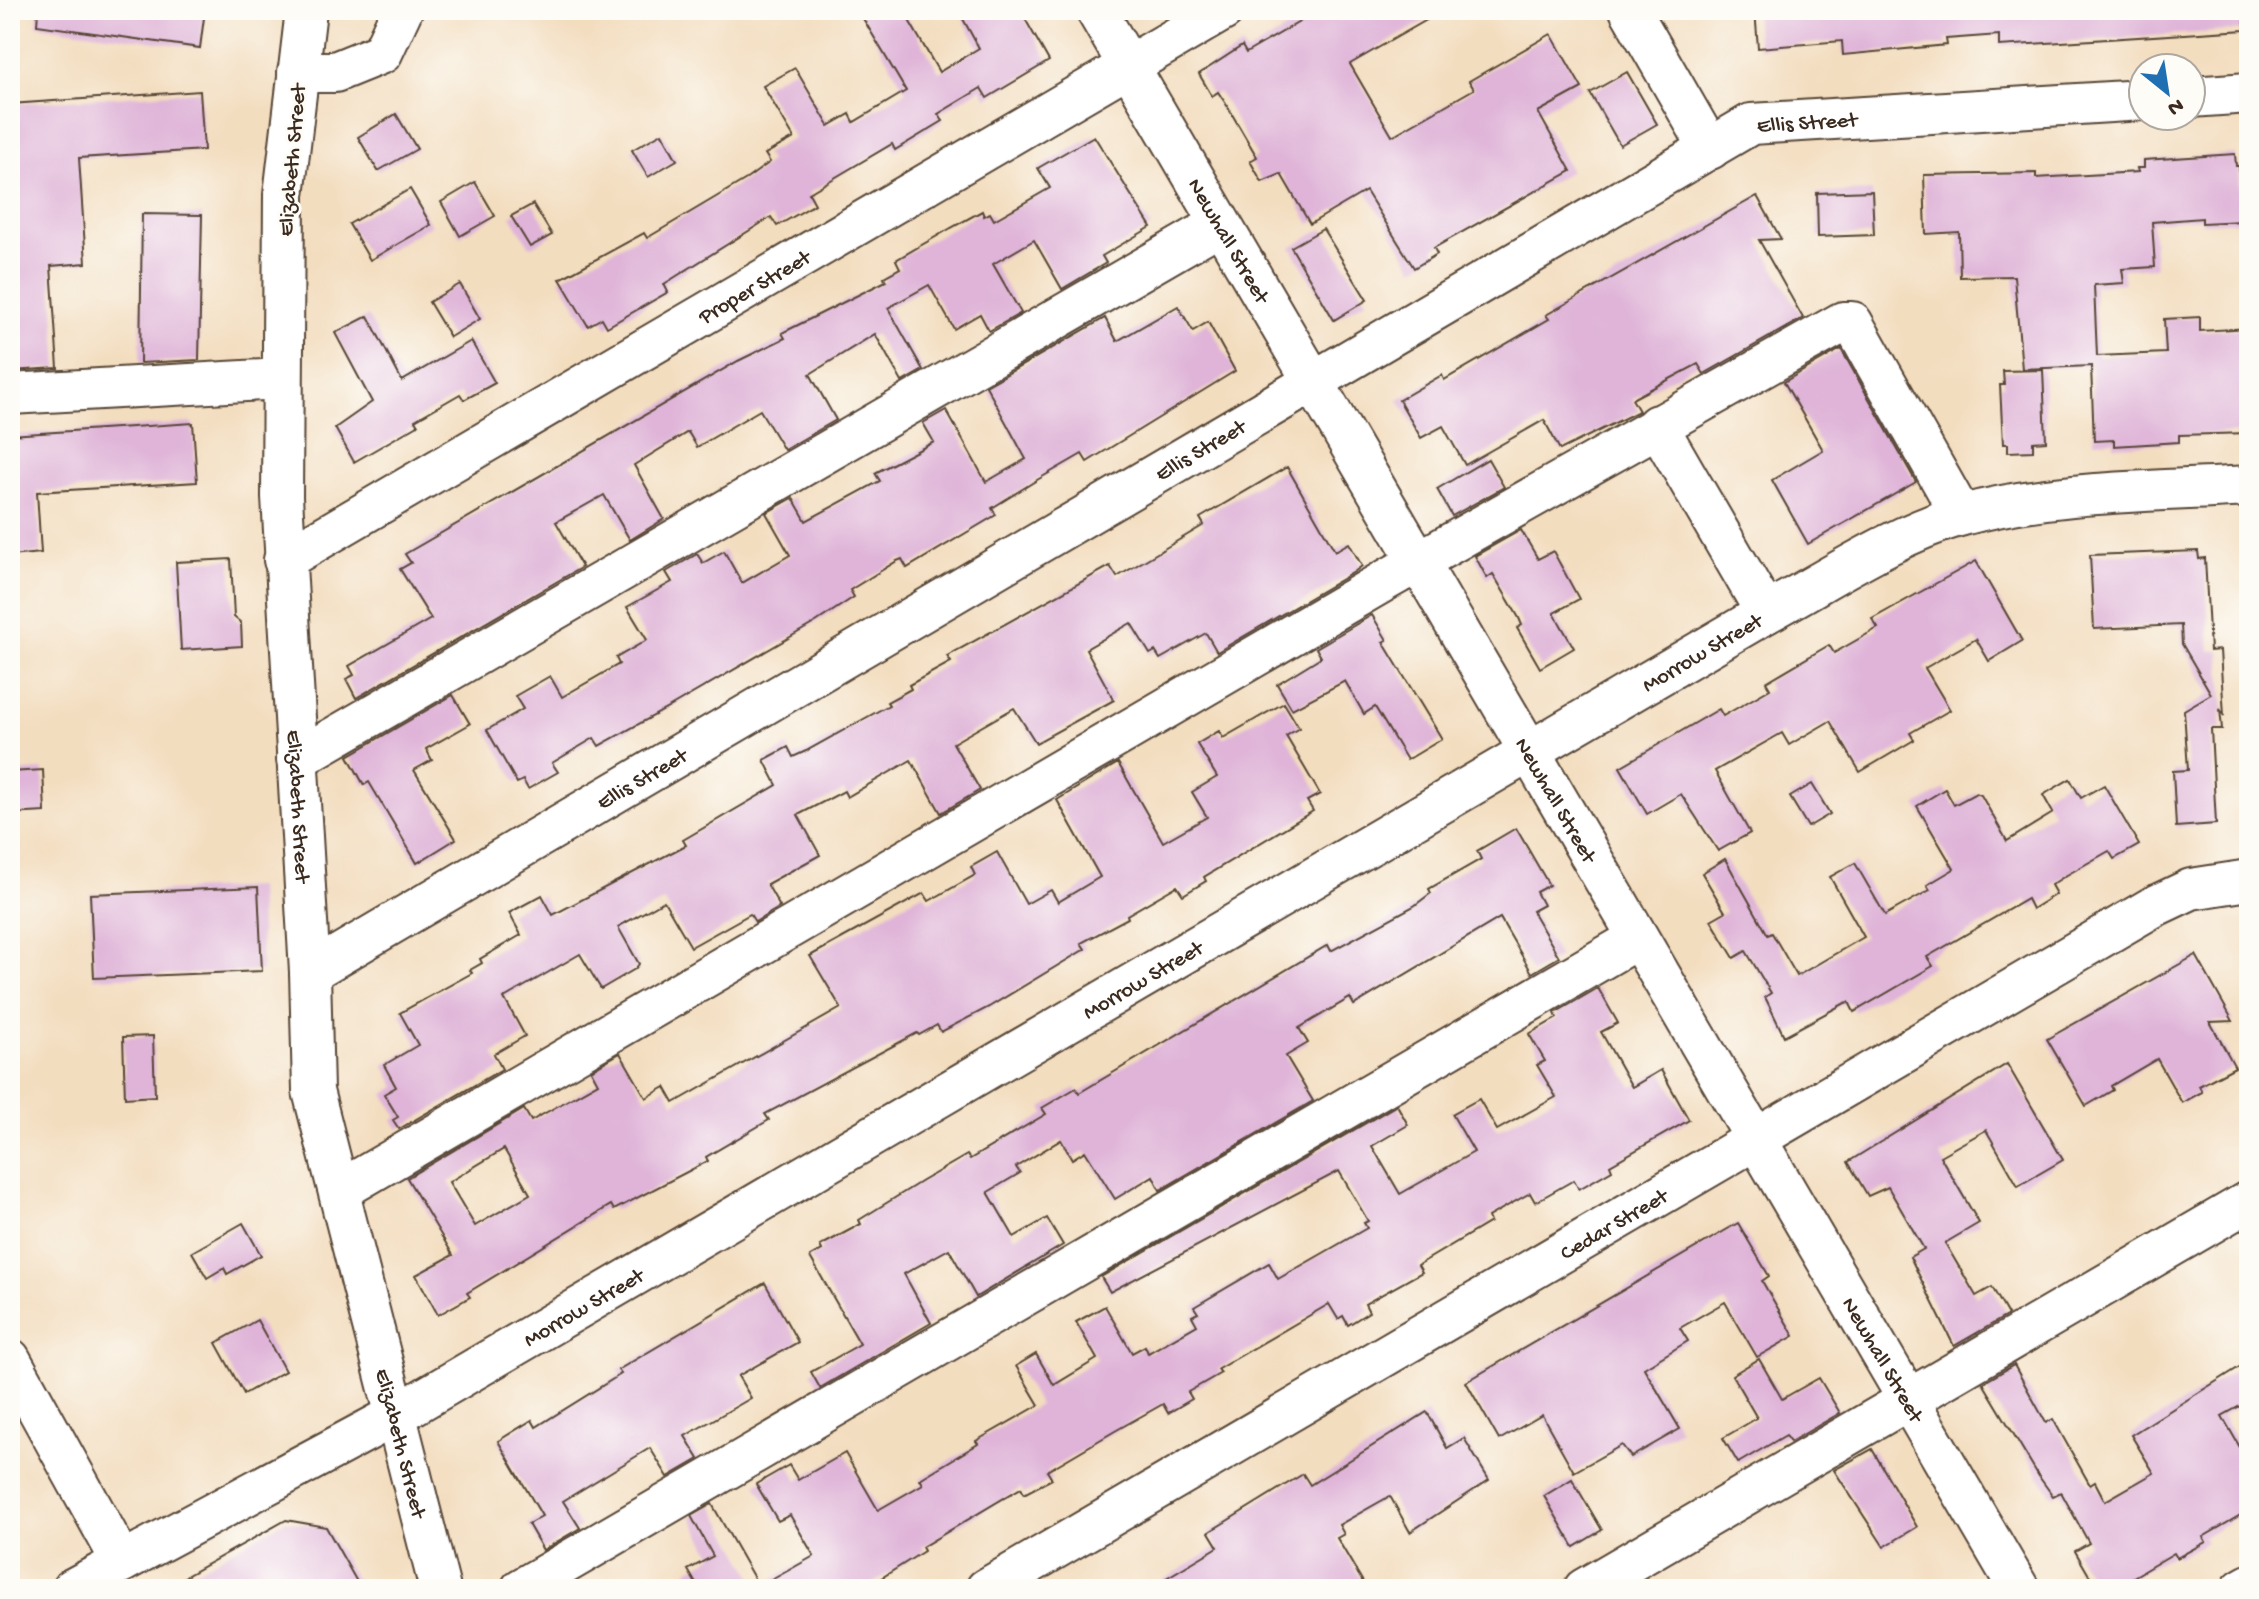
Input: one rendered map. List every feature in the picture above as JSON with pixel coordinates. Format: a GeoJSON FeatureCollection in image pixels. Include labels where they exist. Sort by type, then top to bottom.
{"type":"FeatureCollection","features":[{"type":"Feature","properties":{"kind":"street","name":"Elizabeth Street"},"geometry":{"type":"LineString","coordinates":[[306,10],[284,195],[281,379],[284,560],[310,972],[313,1091],[440,1589]]}},
{"type":"Feature","properties":{"kind":"street"},"geometry":{"type":"LineString","coordinates":[[298,72],[335,72],[382,53],[402,10]]}},
{"type":"Feature","properties":{"kind":"street","name":"Newhall Street"},"geometry":{"type":"LineString","coordinates":[[1096,10],[2019,1589]]}},
{"type":"Feature","properties":{"kind":"street","name":"Proper Street"},"geometry":{"type":"LineString","coordinates":[[284,560],[1224,10]]}},
{"type":"Feature","properties":{"kind":"street"},"geometry":{"type":"LineString","coordinates":[[1630,10],[1710,149]]}},
{"type":"Feature","properties":{"kind":"street"},"geometry":{"type":"LineString","coordinates":[[2207,96],[2249,93]]}},
{"type":"Feature","properties":{"kind":"street","name":"Ellis Street"},"geometry":{"type":"LineString","coordinates":[[310,972],[1751,124],[2127,101]]}},
{"type":"Feature","properties":{"kind":"street"},"geometry":{"type":"LineString","coordinates":[[297,759],[1220,224]]}},
{"type":"Feature","properties":{"kind":"street"},"geometry":{"type":"LineString","coordinates":[[339,1191],[1418,562],[1843,322],[1852,322],[1961,515]]}},
{"type":"Feature","properties":{"kind":"street"},"geometry":{"type":"LineString","coordinates":[[10,394],[281,379]]}},
{"type":"Feature","properties":{"kind":"street"},"geometry":{"type":"LineString","coordinates":[[1657,425],[1766,613]]}},
{"type":"Feature","properties":{"kind":"street","name":"Morrow Street"},"geometry":{"type":"LineString","coordinates":[[72,1589],[396,1415],[1766,613],[1911,535],[1961,515],[2040,500],[2249,486]]}},
{"type":"Feature","properties":{"kind":"street","name":"Cedar Street"},"geometry":{"type":"LineString","coordinates":[[986,1589],[2153,907],[2191,889],[2249,880]]}},
{"type":"Feature","properties":{"kind":"street"},"geometry":{"type":"LineString","coordinates":[[521,1589],[1638,938]]}},
{"type":"Feature","properties":{"kind":"street"},"geometry":{"type":"LineString","coordinates":[[1584,1589],[2249,1201]]}},
{"type":"Feature","properties":{"kind":"street"},"geometry":{"type":"LineString","coordinates":[[10,1359],[122,1562]]}},
{"type":"Feature","properties":{"kind":"street"},"geometry":{"type":"LineString","coordinates":[[2242,1589],[2249,1585]]}},
{"type":"Feature","properties":{"kind":"building"},"geometry":{"type":"Polygon","coordinates":[[[38,10],[205,10],[200,48],[37,25],[38,10]]]}},
{"type":"Feature","properties":{"kind":"building"},"geometry":{"type":"Polygon","coordinates":[[[858,10],[903,10],[939,72],[979,48],[958,10],[1020,10],[1049,61],[987,98],[981,88],[938,114],[943,121],[895,150],[892,144],[809,193],[815,204],[777,226],[771,217],[664,284],[668,292],[607,327],[602,318],[588,326],[560,279],[644,233],[647,238],[748,178],[770,162],[765,154],[794,138],[763,86],[795,68],[829,126],[850,114],[854,122],[906,91],[858,10]]]}},
{"type":"Feature","properties":{"kind":"building"},"geometry":{"type":"Polygon","coordinates":[[[1320,10],[1444,10],[1350,64],[1392,136],[1474,89],[1469,81],[1551,34],[1582,88],[1538,112],[1571,171],[1434,248],[1437,254],[1414,268],[1366,191],[1310,224],[1281,174],[1262,182],[1250,161],[1257,157],[1218,92],[1212,96],[1199,74],[1242,46],[1246,53],[1320,10]]]}},
{"type":"Feature","properties":{"kind":"building"},"geometry":{"type":"Polygon","coordinates":[[[1755,10],[2244,10],[2245,30],[1999,46],[1999,35],[1946,39],[1947,45],[1843,55],[1842,41],[1758,48],[1755,10]]]}},
{"type":"Feature","properties":{"kind":"building"},"geometry":{"type":"Polygon","coordinates":[[[1627,72],[1657,124],[1620,145],[1590,93],[1627,72]]]}},
{"type":"Feature","properties":{"kind":"building"},"geometry":{"type":"Polygon","coordinates":[[[200,91],[204,150],[79,158],[86,263],[51,266],[58,368],[10,371],[10,104],[200,91]]]}},
{"type":"Feature","properties":{"kind":"building"},"geometry":{"type":"Polygon","coordinates":[[[396,114],[417,149],[378,171],[358,137],[396,114]]]}},
{"type":"Feature","properties":{"kind":"building"},"geometry":{"type":"Polygon","coordinates":[[[662,133],[677,160],[648,177],[632,150],[662,133]]]}},
{"type":"Feature","properties":{"kind":"building"},"geometry":{"type":"Polygon","coordinates":[[[1094,136],[1151,227],[1102,256],[1106,263],[1062,289],[1034,240],[993,264],[1021,313],[989,331],[980,314],[954,329],[929,285],[888,308],[923,370],[902,382],[875,334],[810,374],[836,420],[784,450],[760,410],[697,447],[688,432],[634,465],[664,519],[630,540],[604,495],[556,522],[582,567],[356,698],[346,679],[354,675],[349,666],[431,619],[400,569],[411,563],[405,554],[738,361],[785,338],[782,333],[886,281],[884,277],[900,268],[896,260],[951,228],[982,211],[984,216],[990,213],[994,220],[1050,188],[1038,168],[1094,136]]]}},
{"type":"Feature","properties":{"kind":"building"},"geometry":{"type":"Polygon","coordinates":[[[2235,154],[2236,166],[2239,166],[2243,221],[2202,223],[2202,218],[2152,222],[2155,267],[2122,269],[2124,283],[2094,285],[2097,356],[2166,353],[2164,319],[2200,317],[2200,331],[2249,328],[2249,433],[2179,435],[2179,442],[2114,446],[2114,440],[2094,441],[2091,366],[2022,369],[2014,276],[1960,277],[1959,232],[1926,234],[1924,175],[2036,173],[2036,178],[2138,172],[2137,168],[2144,168],[2144,160],[2235,154]]]}},
{"type":"Feature","properties":{"kind":"building"},"geometry":{"type":"Polygon","coordinates":[[[475,182],[495,216],[460,236],[441,202],[475,182]]]}},
{"type":"Feature","properties":{"kind":"building"},"geometry":{"type":"Polygon","coordinates":[[[410,189],[431,225],[370,260],[349,224],[410,189]]]}},
{"type":"Feature","properties":{"kind":"building"},"geometry":{"type":"Polygon","coordinates":[[[1872,191],[1874,235],[1818,237],[1817,193],[1872,191]]]}},
{"type":"Feature","properties":{"kind":"building"},"geometry":{"type":"Polygon","coordinates":[[[1757,196],[1781,239],[1759,240],[1803,318],[1704,374],[1698,364],[1632,399],[1639,411],[1560,450],[1544,420],[1465,465],[1443,426],[1421,438],[1399,400],[1442,375],[1444,380],[1549,319],[1546,315],[1757,196]]]}},
{"type":"Feature","properties":{"kind":"building"},"geometry":{"type":"Polygon","coordinates":[[[533,204],[552,235],[530,247],[511,216],[533,204]]]}},
{"type":"Feature","properties":{"kind":"building"},"geometry":{"type":"Polygon","coordinates":[[[142,214],[202,215],[199,360],[140,363],[142,214]]]}},
{"type":"Feature","properties":{"kind":"building"},"geometry":{"type":"Polygon","coordinates":[[[1323,229],[1367,300],[1334,320],[1291,247],[1323,229]]]}},
{"type":"Feature","properties":{"kind":"building"},"geometry":{"type":"Polygon","coordinates":[[[460,284],[480,319],[450,337],[429,302],[460,284]]]}},
{"type":"Feature","properties":{"kind":"building"},"geometry":{"type":"Polygon","coordinates":[[[1178,306],[1193,331],[1208,322],[1235,371],[1087,462],[1082,454],[1037,480],[992,508],[996,515],[907,568],[902,559],[897,561],[850,590],[854,597],[816,622],[668,708],[599,746],[594,738],[552,763],[558,772],[528,789],[523,780],[517,783],[487,730],[523,709],[515,696],[550,676],[562,697],[619,664],[616,658],[647,640],[627,607],[672,582],[666,572],[697,554],[703,563],[724,551],[742,583],[790,555],[766,513],[793,498],[806,521],[880,481],[875,473],[934,442],[923,423],[946,410],[986,482],[1026,459],[986,386],[1105,318],[1117,341],[1178,306]]]}},
{"type":"Feature","properties":{"kind":"building"},"geometry":{"type":"Polygon","coordinates":[[[368,316],[402,381],[471,341],[495,383],[464,400],[460,394],[415,420],[418,425],[354,462],[335,428],[372,402],[335,333],[368,316]]]}},
{"type":"Feature","properties":{"kind":"building"},"geometry":{"type":"Polygon","coordinates":[[[1841,349],[1916,482],[1808,544],[1772,480],[1823,450],[1784,382],[1841,349]]]}},
{"type":"Feature","properties":{"kind":"building"},"geometry":{"type":"Polygon","coordinates":[[[2043,370],[2046,441],[2033,442],[2033,451],[2008,452],[2008,444],[2003,444],[2000,385],[2004,385],[2003,371],[2043,370]]]}},
{"type":"Feature","properties":{"kind":"building"},"geometry":{"type":"Polygon","coordinates":[[[193,423],[197,482],[37,492],[41,553],[10,556],[10,435],[193,423]]]}},
{"type":"Feature","properties":{"kind":"building"},"geometry":{"type":"Polygon","coordinates":[[[1488,459],[1504,487],[1452,516],[1437,489],[1488,459]]]}},
{"type":"Feature","properties":{"kind":"building"},"geometry":{"type":"Polygon","coordinates":[[[1287,467],[1335,551],[1349,543],[1362,566],[1354,572],[1217,652],[1206,633],[1160,659],[1155,651],[1150,654],[1131,623],[1086,649],[1114,700],[1036,743],[1014,708],[953,743],[980,790],[941,813],[911,760],[847,797],[844,791],[798,815],[820,855],[767,884],[780,907],[755,922],[750,914],[691,947],[664,901],[618,927],[639,964],[635,969],[601,989],[580,954],[504,998],[525,1036],[494,1054],[502,1069],[399,1129],[393,1120],[398,1117],[384,1094],[396,1087],[384,1065],[418,1045],[400,1013],[472,973],[470,970],[482,963],[480,959],[521,935],[509,913],[542,895],[553,915],[686,845],[683,840],[777,785],[764,760],[788,747],[793,757],[889,705],[887,702],[911,689],[909,685],[951,662],[947,656],[1110,566],[1117,577],[1204,525],[1200,518],[1287,467]]]}},
{"type":"Feature","properties":{"kind":"building"},"geometry":{"type":"Polygon","coordinates":[[[1521,530],[1538,559],[1553,551],[1579,599],[1554,613],[1574,648],[1540,668],[1517,628],[1522,625],[1519,618],[1493,574],[1487,578],[1475,556],[1521,530]]]}},
{"type":"Feature","properties":{"kind":"building"},"geometry":{"type":"Polygon","coordinates":[[[2198,551],[2199,559],[2205,558],[2210,651],[2220,650],[2224,716],[2220,709],[2222,729],[2211,729],[2216,824],[2176,827],[2173,771],[2188,770],[2184,710],[2211,694],[2182,644],[2181,625],[2094,629],[2090,555],[2198,551]]]}},
{"type":"Feature","properties":{"kind":"building"},"geometry":{"type":"Polygon","coordinates":[[[231,559],[234,617],[241,623],[242,646],[181,650],[176,562],[231,559]]]}},
{"type":"Feature","properties":{"kind":"building"},"geometry":{"type":"Polygon","coordinates":[[[1976,561],[2022,641],[1989,661],[1976,639],[1925,668],[1950,710],[1910,733],[1914,740],[1860,772],[1830,721],[1789,745],[1782,733],[1715,771],[1750,833],[1718,851],[1681,794],[1647,814],[1620,767],[1719,709],[1723,716],[1770,689],[1766,682],[1829,645],[1834,653],[1878,628],[1872,619],[1976,561]]]}},
{"type":"Feature","properties":{"kind":"building"},"geometry":{"type":"Polygon","coordinates":[[[1372,615],[1387,640],[1383,642],[1442,739],[1407,760],[1375,707],[1364,714],[1345,681],[1292,709],[1277,684],[1321,657],[1316,648],[1372,615]]]}},
{"type":"Feature","properties":{"kind":"building"},"geometry":{"type":"Polygon","coordinates":[[[453,695],[470,724],[426,749],[432,760],[414,770],[456,839],[417,863],[369,782],[364,785],[348,756],[453,695]]]}},
{"type":"Feature","properties":{"kind":"building"},"geometry":{"type":"Polygon","coordinates":[[[1284,703],[1299,728],[1286,736],[1320,794],[1307,801],[1313,811],[1204,877],[1206,881],[1183,895],[1177,886],[1127,915],[1128,918],[1081,943],[1085,949],[989,1007],[941,1032],[937,1025],[919,1035],[917,1033],[765,1114],[769,1120],[706,1157],[708,1161],[614,1210],[611,1205],[467,1293],[470,1297],[438,1315],[416,1275],[453,1255],[407,1178],[524,1109],[531,1121],[598,1083],[591,1070],[620,1053],[646,1098],[665,1087],[674,1103],[841,1008],[810,956],[924,893],[929,901],[975,875],[971,867],[997,852],[1026,904],[1051,890],[1058,902],[1100,877],[1057,800],[1118,763],[1163,842],[1207,817],[1192,792],[1217,777],[1197,744],[1219,731],[1223,738],[1284,703]],[[504,1149],[449,1182],[475,1226],[530,1194],[504,1149]]]}},
{"type":"Feature","properties":{"kind":"building"},"geometry":{"type":"Polygon","coordinates":[[[43,770],[45,812],[10,814],[10,772],[43,770]]]}},
{"type":"Feature","properties":{"kind":"building"},"geometry":{"type":"Polygon","coordinates":[[[2070,779],[2081,798],[2104,785],[2139,845],[2114,859],[2109,851],[2065,876],[2051,885],[2056,894],[2032,909],[2027,899],[1927,957],[1933,966],[1854,1012],[1849,1002],[1845,1003],[1784,1036],[1765,997],[1771,993],[1746,951],[1734,958],[1711,920],[1725,912],[1702,873],[1725,859],[1768,935],[1772,933],[1797,976],[1864,937],[1830,877],[1855,863],[1885,915],[1930,890],[1927,885],[1954,869],[1917,806],[1945,789],[1954,805],[1976,793],[1981,795],[2007,841],[2053,813],[2043,795],[2070,779]]]}},
{"type":"Feature","properties":{"kind":"building"},"geometry":{"type":"Polygon","coordinates":[[[1812,784],[1830,814],[1808,827],[1790,797],[1812,784]]]}},
{"type":"Feature","properties":{"kind":"building"},"geometry":{"type":"Polygon","coordinates":[[[1516,828],[1549,885],[1536,892],[1543,905],[1532,911],[1559,957],[1532,973],[1500,918],[1354,1005],[1350,998],[1299,1028],[1308,1043],[1286,1056],[1313,1101],[1160,1190],[1153,1176],[1115,1199],[1085,1151],[1072,1159],[1061,1140],[1016,1167],[1020,1173],[988,1192],[1014,1237],[1047,1218],[1063,1245],[976,1297],[949,1249],[904,1274],[931,1323],[820,1388],[811,1372],[860,1344],[810,1257],[822,1250],[820,1246],[861,1224],[859,1220],[922,1181],[967,1155],[970,1159],[1046,1114],[1042,1108],[1076,1088],[1079,1093],[1328,945],[1331,951],[1414,906],[1431,893],[1429,889],[1481,859],[1477,851],[1516,828]]]}},
{"type":"Feature","properties":{"kind":"building"},"geometry":{"type":"Polygon","coordinates":[[[258,887],[262,971],[94,978],[90,894],[258,887]]]}},
{"type":"Feature","properties":{"kind":"building"},"geometry":{"type":"Polygon","coordinates":[[[2196,955],[2233,1021],[2210,1022],[2235,1067],[2199,1086],[2202,1092],[2182,1103],[2157,1059],[2111,1086],[2113,1090],[2086,1106],[2047,1039],[2196,955]]]}},
{"type":"Feature","properties":{"kind":"building"},"geometry":{"type":"Polygon","coordinates":[[[1598,988],[1618,1023],[1601,1032],[1632,1087],[1661,1070],[1689,1120],[1610,1165],[1612,1170],[1579,1189],[1574,1180],[1535,1202],[1530,1193],[1488,1217],[1490,1222],[1418,1265],[1422,1272],[1365,1304],[1369,1312],[1348,1325],[1343,1316],[1338,1319],[1329,1304],[1218,1369],[1221,1373],[1188,1392],[1192,1399],[1168,1413],[1163,1404],[1115,1431],[1047,1471],[1052,1479],[1024,1494],[1021,1488],[922,1547],[924,1551],[864,1589],[699,1589],[688,1570],[713,1556],[691,1516],[712,1504],[759,1587],[814,1556],[790,1515],[778,1521],[756,1484],[789,1465],[798,1480],[845,1453],[878,1510],[923,1484],[920,1479],[978,1444],[976,1441],[1039,1405],[1016,1366],[1036,1354],[1054,1385],[1097,1359],[1076,1322],[1105,1306],[1132,1353],[1145,1346],[1148,1353],[1197,1325],[1192,1316],[1198,1313],[1194,1307],[1269,1263],[1278,1279],[1367,1228],[1364,1223],[1368,1221],[1339,1171],[1110,1292],[1101,1277],[1397,1105],[1408,1125],[1372,1146],[1400,1194],[1474,1152],[1452,1114],[1479,1099],[1497,1130],[1556,1097],[1537,1065],[1545,1061],[1529,1034],[1557,1018],[1555,1013],[1598,988]]]}},
{"type":"Feature","properties":{"kind":"building"},"geometry":{"type":"Polygon","coordinates":[[[153,1036],[155,1096],[125,1098],[123,1037],[153,1036]]]}},
{"type":"Feature","properties":{"kind":"building"},"geometry":{"type":"Polygon","coordinates":[[[2007,1064],[2063,1160],[2018,1186],[1986,1130],[1940,1156],[1979,1223],[1945,1243],[1976,1296],[1992,1287],[2008,1315],[1954,1346],[1910,1257],[1924,1249],[1888,1187],[1868,1196],[1848,1162],[2007,1064]]]}},
{"type":"Feature","properties":{"kind":"building"},"geometry":{"type":"Polygon","coordinates":[[[243,1223],[261,1255],[227,1274],[224,1268],[207,1278],[192,1252],[243,1223]]]}},
{"type":"Feature","properties":{"kind":"building"},"geometry":{"type":"Polygon","coordinates":[[[1738,1223],[1769,1276],[1762,1281],[1794,1336],[1757,1357],[1725,1302],[1680,1328],[1688,1341],[1644,1368],[1680,1429],[1631,1457],[1622,1445],[1574,1472],[1542,1415],[1499,1440],[1466,1382],[1738,1223]]]}},
{"type":"Feature","properties":{"kind":"building"},"geometry":{"type":"Polygon","coordinates":[[[765,1283],[798,1342],[738,1376],[751,1398],[685,1436],[699,1459],[668,1477],[650,1448],[563,1501],[580,1528],[543,1550],[528,1524],[542,1516],[498,1441],[532,1420],[536,1427],[621,1374],[618,1370],[765,1283]]]}},
{"type":"Feature","properties":{"kind":"building"},"geometry":{"type":"Polygon","coordinates":[[[257,1320],[285,1371],[244,1394],[216,1343],[257,1320]]]}},
{"type":"Feature","properties":{"kind":"building"},"geometry":{"type":"Polygon","coordinates":[[[1759,1359],[1782,1399],[1819,1378],[1840,1413],[1790,1442],[1786,1435],[1738,1463],[1723,1438],[1757,1418],[1732,1375],[1759,1359]]]}},
{"type":"Feature","properties":{"kind":"building"},"geometry":{"type":"Polygon","coordinates":[[[2249,1361],[2249,1401],[2222,1416],[2249,1463],[2249,1510],[2203,1537],[2206,1542],[2177,1558],[2174,1553],[2113,1589],[2097,1589],[2075,1551],[2089,1543],[2061,1492],[2053,1496],[2040,1478],[1983,1383],[2014,1365],[2046,1423],[2053,1419],[2090,1485],[2095,1482],[2105,1501],[2154,1473],[2131,1435],[2249,1361]]]}},
{"type":"Feature","properties":{"kind":"building"},"geometry":{"type":"Polygon","coordinates":[[[1427,1412],[1447,1448],[1464,1438],[1489,1480],[1410,1532],[1390,1496],[1339,1525],[1344,1534],[1337,1538],[1367,1589],[1148,1589],[1218,1547],[1209,1532],[1303,1474],[1310,1485],[1427,1412]]]}},
{"type":"Feature","properties":{"kind":"building"},"geometry":{"type":"Polygon","coordinates":[[[1872,1449],[1917,1527],[1884,1547],[1834,1470],[1872,1449]]]}},
{"type":"Feature","properties":{"kind":"building"},"geometry":{"type":"Polygon","coordinates":[[[1572,1479],[1602,1530],[1574,1547],[1544,1496],[1572,1479]]]}},
{"type":"Feature","properties":{"kind":"building"},"geometry":{"type":"Polygon","coordinates":[[[286,1520],[326,1527],[361,1589],[163,1589],[286,1520]]]}}]}
